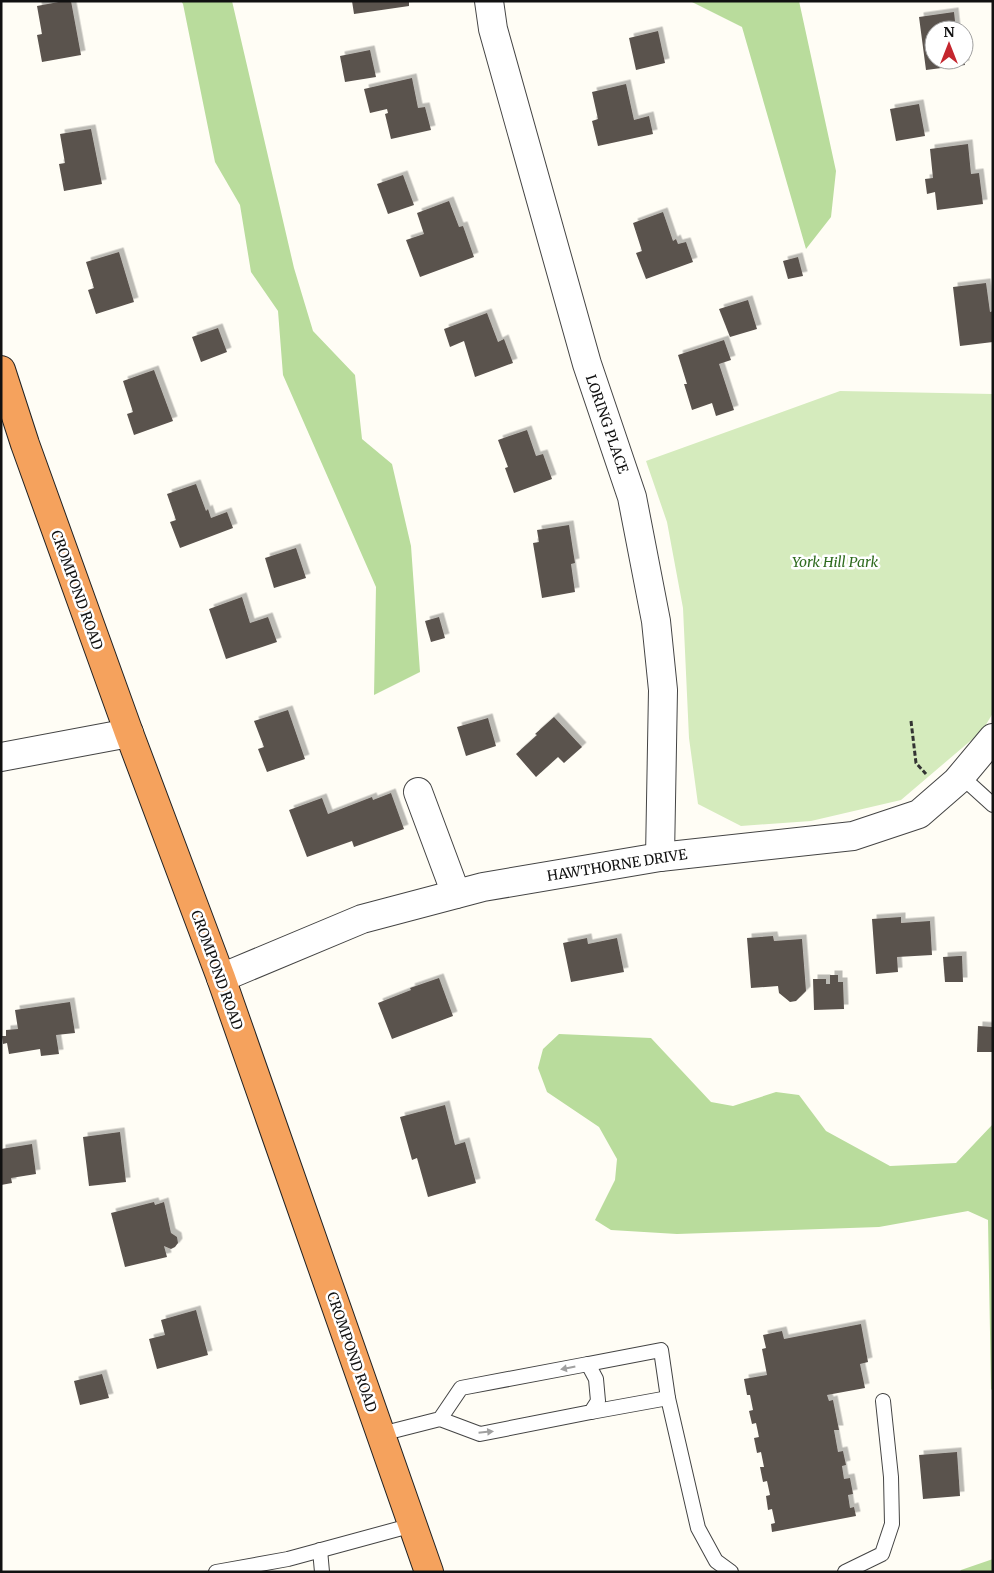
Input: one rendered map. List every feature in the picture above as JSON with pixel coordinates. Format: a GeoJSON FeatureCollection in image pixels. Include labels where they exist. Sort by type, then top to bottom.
{"type":"FeatureCollection","features":[{"type":"Feature","properties":{"kind":"highway","name":"CROMPOND ROAD"},"geometry":{"type":"LineString","coordinates":[[1,370],[24,444],[129,733],[221,978],[429,1572]]}},
{"type":"Feature","properties":{"kind":"street","name":"LORING PLACE"},"geometry":{"type":"LineString","coordinates":[[489,1],[493,30],[587,364],[632,497],[656,621],[663,690],[660,857]]}},
{"type":"Feature","properties":{"kind":"street"},"geometry":{"type":"LineString","coordinates":[[1,757],[129,733]]}},
{"type":"Feature","properties":{"kind":"street","name":"HAWTHORNE DRIVE"},"geometry":{"type":"LineString","coordinates":[[221,978],[362,919],[483,887],[660,857],[853,836],[919,814],[952,785],[993,738]]}},
{"type":"Feature","properties":{"kind":"street"},"geometry":{"type":"LineString","coordinates":[[418,792],[456,894]]}},
{"type":"Feature","properties":{"kind":"lane"},"geometry":{"type":"LineString","coordinates":[[952,785],[993,805]]}},
{"type":"Feature","properties":{"kind":"lane"},"geometry":{"type":"LineString","coordinates":[[440,1419],[461,1388],[660,1350],[668,1398],[698,1528],[716,1561],[731,1572]]}},
{"type":"Feature","properties":{"kind":"lane"},"geometry":{"type":"LineString","coordinates":[[588,1364],[596,1379],[598,1401],[591,1412]]}},
{"type":"Feature","properties":{"kind":"lane"},"geometry":{"type":"LineString","coordinates":[[381,1434],[440,1419],[480,1434],[668,1398]]}},
{"type":"Feature","properties":{"kind":"lane"},"geometry":{"type":"LineString","coordinates":[[845,1572],[882,1554],[892,1524],[891,1477],[883,1401]]}},
{"type":"Feature","properties":{"kind":"lane"},"geometry":{"type":"LineString","coordinates":[[216,1572],[288,1559],[413,1525]]}},
{"type":"Feature","properties":{"kind":"lane"},"geometry":{"type":"LineString","coordinates":[[320,1550],[322,1572]]}},
{"type":"Feature","properties":{"kind":"path"},"geometry":{"type":"LineString","coordinates":[[911,721],[916,763],[952,785]]}},
{"type":"Feature","properties":{"kind":"green space"},"geometry":{"type":"Polygon","coordinates":[[[181,1],[232,1],[294,268],[313,331],[355,375],[362,439],[392,464],[411,546],[420,672],[374,695],[376,587],[283,375],[278,311],[251,272],[240,205],[215,162],[181,1]]]}},
{"type":"Feature","properties":{"kind":"green space"},"geometry":{"type":"Polygon","coordinates":[[[799,1],[836,171],[831,217],[806,249],[742,27],[692,2],[799,1]]]}},
{"type":"Feature","properties":{"kind":"green space","name":"York Hill Park"},"geometry":{"type":"Polygon","coordinates":[[[840,391],[993,394],[993,713],[982,731],[901,800],[811,821],[741,826],[698,804],[689,738],[683,608],[667,522],[646,461],[840,391]]]}},
{"type":"Feature","properties":{"kind":"green space"},"geometry":{"type":"Polygon","coordinates":[[[559,1034],[651,1038],[711,1102],[733,1106],[776,1092],[799,1095],[826,1131],[890,1166],[956,1163],[993,1124],[993,1391],[991,1389],[988,1220],[968,1211],[879,1227],[677,1234],[611,1230],[595,1220],[615,1180],[617,1159],[599,1127],[547,1092],[538,1068],[543,1049],[559,1034]]]}},
{"type":"Feature","properties":{"kind":"green space"},"geometry":{"type":"Polygon","coordinates":[[[993,1559],[993,1572],[960,1572],[961,1570],[993,1559]]]}},
{"type":"Feature","properties":{"kind":"building"},"geometry":{"type":"Polygon","coordinates":[[[71,1],[81,55],[42,62],[37,35],[42,34],[37,6],[71,1]]]}},
{"type":"Feature","properties":{"kind":"building"},"geometry":{"type":"Polygon","coordinates":[[[352,1],[409,1],[409,6],[354,14],[352,1]]]}},
{"type":"Feature","properties":{"kind":"building"},"geometry":{"type":"Polygon","coordinates":[[[954,12],[955,20],[924,20],[924,55],[919,17],[954,12]]]}},
{"type":"Feature","properties":{"kind":"building"},"geometry":{"type":"Polygon","coordinates":[[[658,31],[665,63],[636,70],[629,38],[658,31]]]}},
{"type":"Feature","properties":{"kind":"building"},"geometry":{"type":"Polygon","coordinates":[[[370,50],[376,77],[345,82],[340,56],[370,50]]]}},
{"type":"Feature","properties":{"kind":"building"},"geometry":{"type":"Polygon","coordinates":[[[412,78],[418,108],[425,107],[431,130],[391,139],[385,114],[388,113],[387,109],[370,113],[364,89],[412,78]]]}},
{"type":"Feature","properties":{"kind":"building"},"geometry":{"type":"Polygon","coordinates":[[[626,84],[634,120],[649,116],[653,134],[598,146],[592,121],[598,119],[592,92],[626,84]]]}},
{"type":"Feature","properties":{"kind":"building"},"geometry":{"type":"Polygon","coordinates":[[[919,104],[925,136],[896,141],[890,109],[919,104]]]}},
{"type":"Feature","properties":{"kind":"building"},"geometry":{"type":"Polygon","coordinates":[[[91,129],[102,184],[64,191],[59,164],[65,163],[60,134],[91,129]]]}},
{"type":"Feature","properties":{"kind":"building"},"geometry":{"type":"Polygon","coordinates":[[[968,144],[971,174],[979,173],[983,204],[937,210],[935,192],[927,194],[925,179],[933,178],[930,149],[968,144]]]}},
{"type":"Feature","properties":{"kind":"building"},"geometry":{"type":"Polygon","coordinates":[[[403,175],[414,205],[388,214],[377,184],[403,175]]]}},
{"type":"Feature","properties":{"kind":"building"},"geometry":{"type":"Polygon","coordinates":[[[449,201],[459,227],[463,226],[474,257],[420,277],[406,240],[424,234],[417,213],[449,201]]]}},
{"type":"Feature","properties":{"kind":"building"},"geometry":{"type":"Polygon","coordinates":[[[663,212],[673,241],[676,239],[678,244],[686,242],[693,262],[646,279],[636,253],[642,251],[633,223],[663,212]]]}},
{"type":"Feature","properties":{"kind":"building"},"geometry":{"type":"Polygon","coordinates":[[[119,252],[134,302],[96,314],[88,290],[94,288],[86,262],[119,252]]]}},
{"type":"Feature","properties":{"kind":"building"},"geometry":{"type":"Polygon","coordinates":[[[798,257],[803,276],[788,279],[783,261],[798,257]]]}},
{"type":"Feature","properties":{"kind":"building"},"geometry":{"type":"Polygon","coordinates":[[[986,283],[990,312],[993,311],[993,342],[960,346],[953,287],[986,283]]]}},
{"type":"Feature","properties":{"kind":"building"},"geometry":{"type":"Polygon","coordinates":[[[748,300],[757,329],[730,337],[719,309],[748,300]]]}},
{"type":"Feature","properties":{"kind":"building"},"geometry":{"type":"Polygon","coordinates":[[[487,313],[498,342],[504,339],[513,363],[475,377],[464,341],[450,347],[444,329],[487,313]]]}},
{"type":"Feature","properties":{"kind":"building"},"geometry":{"type":"Polygon","coordinates":[[[218,328],[227,352],[201,362],[192,337],[218,328]]]}},
{"type":"Feature","properties":{"kind":"building"},"geometry":{"type":"Polygon","coordinates":[[[724,340],[731,360],[719,364],[734,410],[716,416],[712,403],[692,410],[684,384],[687,384],[678,355],[724,340]]]}},
{"type":"Feature","properties":{"kind":"building"},"geometry":{"type":"Polygon","coordinates":[[[154,370],[173,421],[134,435],[127,414],[133,412],[123,381],[154,370]]]}},
{"type":"Feature","properties":{"kind":"building"},"geometry":{"type":"Polygon","coordinates":[[[527,430],[536,456],[543,454],[552,479],[514,493],[505,468],[508,467],[498,440],[527,430]]]}},
{"type":"Feature","properties":{"kind":"building"},"geometry":{"type":"Polygon","coordinates":[[[196,484],[206,511],[208,509],[211,518],[227,512],[233,528],[180,548],[170,522],[176,520],[167,494],[196,484]]]}},
{"type":"Feature","properties":{"kind":"building"},"geometry":{"type":"Polygon","coordinates":[[[569,525],[575,563],[571,564],[575,592],[542,598],[533,543],[539,542],[537,530],[569,525]]]}},
{"type":"Feature","properties":{"kind":"building"},"geometry":{"type":"Polygon","coordinates":[[[296,548],[306,578],[274,588],[265,558],[296,548]]]}},
{"type":"Feature","properties":{"kind":"building"},"geometry":{"type":"Polygon","coordinates":[[[242,597],[250,623],[268,617],[277,642],[226,659],[209,609],[242,597]]]}},
{"type":"Feature","properties":{"kind":"building"},"geometry":{"type":"Polygon","coordinates":[[[439,617],[445,638],[431,642],[425,621],[439,617]]]}},
{"type":"Feature","properties":{"kind":"building"},"geometry":{"type":"Polygon","coordinates":[[[288,710],[305,759],[267,772],[258,749],[264,747],[254,721],[288,710]]]}},
{"type":"Feature","properties":{"kind":"building"},"geometry":{"type":"Polygon","coordinates":[[[554,717],[582,747],[564,763],[558,757],[536,777],[516,754],[554,717]]]}},
{"type":"Feature","properties":{"kind":"building"},"geometry":{"type":"Polygon","coordinates":[[[488,718],[496,746],[466,756],[457,727],[488,718]]]}},
{"type":"Feature","properties":{"kind":"building"},"geometry":{"type":"Polygon","coordinates":[[[391,793],[404,829],[354,847],[352,841],[307,857],[289,810],[322,798],[328,814],[372,797],[373,800],[391,793]]]}},
{"type":"Feature","properties":{"kind":"building"},"geometry":{"type":"Polygon","coordinates":[[[901,917],[901,923],[930,921],[932,955],[897,957],[898,972],[876,974],[872,919],[901,917]]]}},
{"type":"Feature","properties":{"kind":"building"},"geometry":{"type":"Polygon","coordinates":[[[773,936],[774,941],[802,939],[806,991],[796,1001],[790,1002],[779,993],[778,986],[751,988],[747,938],[773,936]]]}},
{"type":"Feature","properties":{"kind":"building"},"geometry":{"type":"Polygon","coordinates":[[[587,938],[588,944],[617,938],[624,972],[571,982],[563,943],[587,938]]]}},
{"type":"Feature","properties":{"kind":"building"},"geometry":{"type":"Polygon","coordinates":[[[962,956],[963,982],[945,982],[943,957],[962,956]]]}},
{"type":"Feature","properties":{"kind":"building"},"geometry":{"type":"Polygon","coordinates":[[[830,975],[838,975],[838,982],[843,982],[844,1009],[814,1010],[813,979],[826,979],[826,984],[830,984],[830,975]]]}},
{"type":"Feature","properties":{"kind":"building"},"geometry":{"type":"Polygon","coordinates":[[[439,978],[453,1016],[392,1039],[378,1003],[411,990],[410,988],[439,978]]]}},
{"type":"Feature","properties":{"kind":"building"},"geometry":{"type":"Polygon","coordinates":[[[70,1002],[75,1033],[56,1035],[59,1054],[41,1056],[40,1049],[9,1054],[7,1043],[3,1044],[2,1036],[6,1036],[6,1030],[18,1029],[15,1010],[70,1002]]]}},
{"type":"Feature","properties":{"kind":"building"},"geometry":{"type":"Polygon","coordinates":[[[978,1026],[993,1027],[993,1052],[977,1052],[978,1026]]]}},
{"type":"Feature","properties":{"kind":"building"},"geometry":{"type":"Polygon","coordinates":[[[445,1105],[455,1145],[465,1142],[476,1183],[428,1197],[417,1158],[412,1160],[400,1117],[445,1105]]]}},
{"type":"Feature","properties":{"kind":"building"},"geometry":{"type":"Polygon","coordinates":[[[120,1132],[126,1182],[89,1186],[83,1137],[120,1132]]]}},
{"type":"Feature","properties":{"kind":"building"},"geometry":{"type":"Polygon","coordinates":[[[32,1144],[36,1174],[11,1178],[12,1183],[1,1185],[1,1149],[32,1144]]]}},
{"type":"Feature","properties":{"kind":"building"},"geometry":{"type":"Polygon","coordinates":[[[154,1202],[155,1205],[164,1202],[171,1233],[177,1237],[178,1243],[171,1249],[164,1246],[167,1257],[125,1267],[111,1213],[154,1202]]]}},
{"type":"Feature","properties":{"kind":"building"},"geometry":{"type":"Polygon","coordinates":[[[196,1310],[208,1355],[157,1369],[149,1339],[165,1335],[161,1320],[196,1310]]]}},
{"type":"Feature","properties":{"kind":"building"},"geometry":{"type":"Polygon","coordinates":[[[861,1324],[868,1362],[860,1364],[865,1388],[827,1395],[829,1401],[833,1400],[839,1430],[834,1430],[838,1452],[843,1451],[846,1465],[842,1466],[844,1479],[850,1478],[853,1494],[848,1495],[850,1508],[854,1507],[856,1516],[772,1532],[771,1524],[775,1523],[772,1509],[768,1510],[766,1496],[770,1495],[767,1481],[763,1482],[760,1467],[764,1467],[761,1452],[757,1453],[754,1438],[759,1437],[756,1423],[752,1424],[749,1411],[753,1410],[750,1395],[747,1395],[744,1379],[767,1375],[762,1349],[766,1348],[763,1335],[782,1331],[784,1339],[861,1324]]]}},
{"type":"Feature","properties":{"kind":"building"},"geometry":{"type":"Polygon","coordinates":[[[102,1374],[109,1398],[80,1405],[74,1381],[102,1374]]]}},
{"type":"Feature","properties":{"kind":"building"},"geometry":{"type":"Polygon","coordinates":[[[957,1452],[960,1496],[923,1499],[919,1455],[957,1452]]]}}]}
